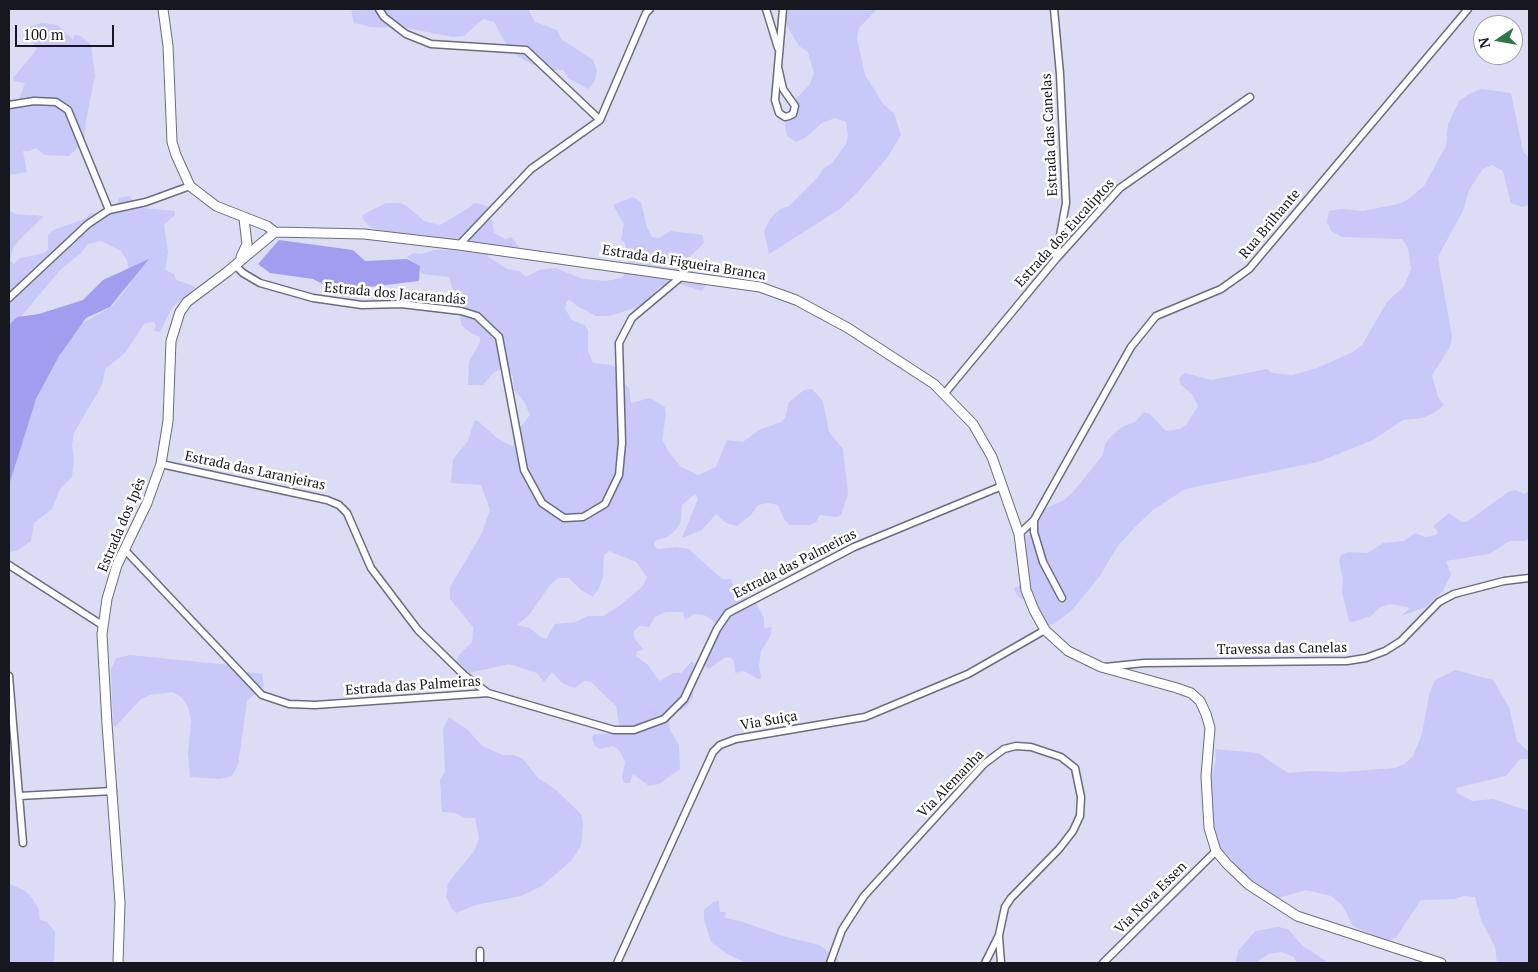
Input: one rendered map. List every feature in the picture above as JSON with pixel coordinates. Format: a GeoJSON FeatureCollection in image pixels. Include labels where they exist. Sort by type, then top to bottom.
{"type":"FeatureCollection","features":[{"type":"Feature","properties":{"kind":"main road","name":"Estrada da Figueira Branca"},"geometry":{"type":"LineString","coordinates":[[163,9],[168,46],[172,142],[190,186],[216,206],[244,219],[267,226],[274,232],[364,234],[741,283],[778,292],[848,328],[919,373],[945,393],[984,440],[1000,474],[1002,486],[1019,534],[1026,590],[1045,630],[1068,651],[1101,668],[1177,688],[1191,693],[1200,702],[1210,728],[1206,804],[1211,837],[1216,851],[1236,874],[1297,916],[1441,963]]}},
{"type":"Feature","properties":{"kind":"main road"},"geometry":{"type":"LineString","coordinates":[[237,264],[247,244],[244,219]]}},
{"type":"Feature","properties":{"kind":"main road","name":"Estrada dos Ipês"},"geometry":{"type":"LineString","coordinates":[[118,963],[121,908],[107,724],[102,624],[115,574],[124,549],[147,503],[161,464],[168,422],[172,341],[180,312],[187,302],[237,264],[274,232]]}},
{"type":"Feature","properties":{"kind":"street"},"geometry":{"type":"LineString","coordinates":[[379,9],[384,17],[406,34],[431,44],[526,50],[600,120]]}},
{"type":"Feature","properties":{"kind":"street"},"geometry":{"type":"LineString","coordinates":[[459,245],[531,169],[600,120],[646,13],[650,9]]}},
{"type":"Feature","properties":{"kind":"street"},"geometry":{"type":"LineString","coordinates":[[766,9],[779,54]]}},
{"type":"Feature","properties":{"kind":"street"},"geometry":{"type":"LineString","coordinates":[[778,67],[783,89],[795,106],[793,114],[785,117],[778,113],[775,100],[783,9]]}},
{"type":"Feature","properties":{"kind":"street","name":"Estrada das Canelas"},"geometry":{"type":"LineString","coordinates":[[1054,9],[1060,74],[1066,203],[1056,259]]}},
{"type":"Feature","properties":{"kind":"street","name":"Rua Brilhante"},"geometry":{"type":"LineString","coordinates":[[1019,534],[1034,520],[1130,347],[1156,316],[1221,290],[1249,269],[1468,9]]}},
{"type":"Feature","properties":{"kind":"street","name":"Estrada dos Eucaliptos"},"geometry":{"type":"LineString","coordinates":[[945,393],[1056,259],[1120,188],[1250,97]]}},
{"type":"Feature","properties":{"kind":"street"},"geometry":{"type":"LineString","coordinates":[[9,105],[34,101],[56,102],[68,110],[109,210]]}},
{"type":"Feature","properties":{"kind":"street"},"geometry":{"type":"LineString","coordinates":[[9,298],[88,224],[109,210],[146,202],[190,186]]}},
{"type":"Feature","properties":{"kind":"street","name":"Estrada dos Jacarandás"},"geometry":{"type":"LineString","coordinates":[[237,264],[243,273],[260,283],[312,298],[362,305],[418,306],[461,311],[476,316],[499,337],[524,470],[542,503],[564,518],[583,517],[605,504],[618,475],[622,443],[619,343],[632,318],[682,276]]}},
{"type":"Feature","properties":{"kind":"street","name":"Estrada das Laranjeiras"},"geometry":{"type":"LineString","coordinates":[[161,464],[327,500],[339,505],[347,513],[371,568],[418,630],[464,675],[488,693]]}},
{"type":"Feature","properties":{"kind":"street","name":"Estrada das Palmeiras"},"geometry":{"type":"LineString","coordinates":[[124,549],[262,696],[289,704],[315,705],[488,693],[614,730],[634,730],[653,725],[674,711],[684,699],[717,629],[728,613],[854,547],[1002,486]]}},
{"type":"Feature","properties":{"kind":"street"},"geometry":{"type":"LineString","coordinates":[[1034,520],[1034,532],[1043,562],[1062,598]]}},
{"type":"Feature","properties":{"kind":"street"},"geometry":{"type":"LineString","coordinates":[[9,565],[102,624]]}},
{"type":"Feature","properties":{"kind":"street","name":"Travessa das Canelas"},"geometry":{"type":"LineString","coordinates":[[1101,668],[1154,663],[1347,661],[1366,658],[1401,641],[1439,602],[1454,594],[1504,581],[1529,578]]}},
{"type":"Feature","properties":{"kind":"street","name":"Via Suiça"},"geometry":{"type":"LineString","coordinates":[[617,963],[713,752],[720,745],[736,739],[865,717],[968,674],[1045,630]]}},
{"type":"Feature","properties":{"kind":"street"},"geometry":{"type":"LineString","coordinates":[[9,676],[23,843]]}},
{"type":"Feature","properties":{"kind":"street","name":"Via Alemanha"},"geometry":{"type":"LineString","coordinates":[[830,963],[842,930],[864,896],[984,764],[1004,749],[1016,746],[1031,747],[1061,757],[1075,768],[1080,788],[1080,816],[1072,832],[1059,849],[1011,898],[1005,907],[999,935],[985,963]]}},
{"type":"Feature","properties":{"kind":"street"},"geometry":{"type":"LineString","coordinates":[[19,796],[112,790]]}},
{"type":"Feature","properties":{"kind":"street","name":"Via Nova Essen"},"geometry":{"type":"LineString","coordinates":[[1103,963],[1216,851]]}},
{"type":"Feature","properties":{"kind":"street"},"geometry":{"type":"LineString","coordinates":[[999,935],[1001,963]]}},
{"type":"Feature","properties":{"kind":"street"},"geometry":{"type":"LineString","coordinates":[[480,951],[480,963]]}},
{"type":"Feature","properties":{"kind":"shaded area"},"geometry":{"type":"Polygon","coordinates":[[[351,9],[528,9],[535,22],[557,30],[561,39],[593,60],[597,70],[595,80],[589,89],[569,79],[563,70],[543,70],[519,57],[509,49],[494,22],[483,19],[464,36],[453,37],[407,28],[371,27],[354,23],[351,9]]]}},
{"type":"Feature","properties":{"kind":"shaded area"},"geometry":{"type":"Polygon","coordinates":[[[789,9],[877,9],[859,28],[857,38],[865,75],[884,105],[894,113],[901,135],[887,158],[856,194],[840,209],[769,254],[764,231],[770,219],[780,209],[789,206],[817,178],[823,169],[832,163],[846,144],[848,134],[846,122],[835,118],[822,123],[805,138],[796,142],[787,136],[785,125],[787,114],[792,103],[810,84],[814,73],[808,52],[799,46],[787,26],[785,15],[789,9]]]}},
{"type":"Feature","properties":{"kind":"shaded area"},"geometry":{"type":"Polygon","coordinates":[[[42,23],[58,25],[73,40],[75,35],[81,36],[91,45],[95,76],[86,120],[84,142],[69,156],[45,155],[36,148],[23,151],[27,172],[9,175],[9,104],[18,102],[25,83],[14,81],[13,78],[37,49],[23,29],[42,23]]]}},
{"type":"Feature","properties":{"kind":"shaded area"},"geometry":{"type":"Polygon","coordinates":[[[1481,89],[1511,93],[1523,151],[1529,158],[1529,205],[1522,207],[1511,203],[1503,171],[1492,165],[1483,169],[1469,190],[1463,211],[1438,258],[1452,337],[1450,347],[1432,375],[1438,397],[1444,405],[1434,413],[1422,418],[1403,420],[1373,440],[1318,462],[1185,489],[1153,510],[1135,527],[1117,547],[1100,576],[1072,610],[1054,624],[1045,626],[1029,603],[1017,596],[1014,588],[1022,585],[1022,535],[1033,535],[1037,519],[1042,510],[1064,500],[1073,492],[1103,455],[1105,444],[1111,436],[1122,427],[1135,422],[1144,412],[1150,414],[1166,431],[1180,429],[1186,425],[1198,406],[1192,394],[1180,384],[1179,378],[1185,373],[1211,380],[1267,369],[1272,373],[1292,375],[1317,368],[1353,352],[1362,345],[1387,302],[1404,286],[1411,269],[1408,248],[1402,239],[1342,237],[1331,231],[1327,222],[1329,211],[1341,209],[1363,211],[1398,204],[1407,200],[1424,186],[1446,146],[1448,124],[1459,101],[1481,89]]]}},
{"type":"Feature","properties":{"kind":"shaded area"},"geometry":{"type":"Polygon","coordinates":[[[129,196],[136,205],[143,208],[175,211],[175,215],[164,225],[168,252],[165,270],[174,274],[176,280],[194,286],[195,289],[173,306],[160,332],[154,331],[156,326],[154,322],[145,323],[124,354],[105,369],[102,385],[74,433],[72,477],[60,489],[52,509],[34,523],[31,541],[16,551],[9,552],[9,470],[22,428],[57,358],[79,325],[113,306],[131,283],[127,260],[121,251],[101,241],[88,244],[81,253],[61,269],[9,331],[9,210],[15,214],[44,216],[13,248],[10,261],[14,264],[20,258],[44,253],[48,249],[48,235],[53,230],[85,219],[91,213],[101,214],[116,208],[119,198],[129,196]]]}},
{"type":"Feature","properties":{"kind":"shaded area"},"geometry":{"type":"Polygon","coordinates":[[[633,197],[641,202],[647,227],[652,237],[659,238],[671,231],[703,235],[704,243],[683,263],[687,268],[708,278],[708,282],[702,291],[680,284],[665,285],[658,288],[651,298],[638,307],[609,316],[596,316],[570,300],[567,301],[565,309],[572,320],[584,325],[588,330],[588,351],[593,363],[611,365],[621,371],[621,381],[629,388],[631,403],[650,398],[665,407],[666,416],[662,439],[668,451],[681,467],[698,475],[716,467],[727,440],[743,442],[759,430],[781,422],[785,418],[789,402],[804,390],[812,389],[823,401],[829,432],[843,449],[848,494],[841,515],[836,517],[820,515],[816,522],[810,525],[790,525],[784,519],[778,505],[768,503],[758,505],[751,515],[737,526],[726,523],[716,514],[702,530],[682,538],[698,499],[695,494],[682,505],[681,521],[676,530],[669,536],[655,541],[654,546],[658,549],[677,547],[689,549],[722,579],[731,579],[735,591],[755,601],[764,618],[764,628],[772,627],[770,637],[761,651],[759,666],[761,677],[758,679],[744,671],[735,673],[734,661],[730,657],[724,658],[709,669],[705,667],[703,662],[716,626],[712,620],[704,615],[694,614],[685,620],[683,612],[666,612],[655,617],[649,627],[639,626],[634,631],[634,638],[644,650],[637,651],[636,656],[648,665],[659,681],[674,673],[681,673],[692,661],[694,664],[693,698],[686,707],[673,714],[669,723],[670,730],[679,745],[680,769],[659,784],[649,786],[633,774],[630,783],[624,783],[622,778],[625,762],[619,750],[613,746],[600,749],[595,746],[592,738],[594,734],[617,733],[620,730],[616,706],[591,682],[584,681],[575,688],[562,683],[552,672],[544,682],[537,673],[509,664],[469,673],[463,673],[457,668],[456,662],[459,655],[472,642],[473,627],[450,599],[450,587],[482,533],[490,510],[481,485],[451,483],[453,459],[468,441],[474,421],[478,421],[497,438],[513,447],[515,434],[530,415],[524,401],[514,390],[513,376],[507,367],[494,372],[483,385],[468,385],[469,362],[480,342],[480,337],[462,326],[459,313],[455,310],[455,298],[449,277],[422,274],[419,267],[407,257],[413,253],[421,254],[434,250],[461,250],[387,235],[369,226],[362,218],[364,214],[386,203],[400,203],[407,206],[424,221],[440,225],[474,203],[480,204],[489,207],[486,212],[493,223],[494,233],[505,239],[511,237],[523,252],[492,253],[487,256],[507,269],[520,271],[526,277],[539,270],[555,268],[583,279],[606,281],[621,278],[626,272],[624,271],[628,261],[625,243],[621,240],[624,224],[613,205],[633,197]],[[609,551],[604,555],[603,577],[593,597],[581,590],[569,578],[558,578],[551,584],[529,615],[517,625],[530,628],[546,639],[555,624],[575,622],[588,616],[603,616],[619,606],[643,586],[647,577],[636,562],[609,551]]]}},
{"type":"Feature","properties":{"kind":"shaded area"},"geometry":{"type":"Polygon","coordinates":[[[279,240],[353,250],[365,261],[407,259],[420,266],[419,281],[336,291],[313,279],[270,273],[258,264],[279,240]]]}},
{"type":"Feature","properties":{"kind":"shaded area"},"geometry":{"type":"Polygon","coordinates":[[[149,259],[110,307],[86,318],[59,356],[36,399],[9,485],[9,325],[17,317],[39,314],[83,300],[103,280],[149,259]]]}},
{"type":"Feature","properties":{"kind":"shaded area"},"geometry":{"type":"Polygon","coordinates":[[[1515,490],[1525,494],[1529,490],[1529,538],[1526,541],[1510,541],[1489,554],[1446,561],[1451,574],[1443,591],[1426,607],[1401,616],[1409,609],[1408,607],[1389,604],[1379,608],[1371,616],[1353,622],[1349,621],[1342,593],[1343,579],[1339,561],[1341,555],[1349,552],[1368,553],[1383,543],[1404,541],[1415,533],[1426,537],[1436,535],[1438,532],[1433,526],[1449,513],[1461,522],[1467,522],[1508,492],[1515,490]]]}},
{"type":"Feature","properties":{"kind":"shaded area"},"geometry":{"type":"Polygon","coordinates":[[[130,655],[230,665],[239,671],[262,674],[264,686],[247,701],[238,765],[232,776],[220,779],[190,777],[188,753],[191,721],[188,707],[182,698],[173,692],[150,695],[141,699],[116,726],[113,726],[111,669],[116,658],[130,655]]]}},
{"type":"Feature","properties":{"kind":"shaded area"},"geometry":{"type":"Polygon","coordinates":[[[1455,670],[1493,680],[1509,707],[1517,741],[1529,752],[1529,759],[1520,759],[1506,776],[1456,788],[1457,793],[1472,801],[1493,799],[1529,811],[1529,963],[1497,963],[1495,947],[1481,920],[1475,897],[1464,896],[1455,899],[1421,900],[1396,937],[1391,940],[1382,940],[1353,926],[1342,905],[1331,896],[1306,890],[1275,899],[1223,862],[1210,832],[1208,791],[1216,759],[1215,749],[1258,753],[1288,773],[1310,771],[1342,772],[1395,768],[1404,764],[1413,756],[1422,734],[1430,691],[1435,680],[1455,670]]]}},
{"type":"Feature","properties":{"kind":"shaded area"},"geometry":{"type":"Polygon","coordinates":[[[449,717],[468,730],[482,746],[503,755],[514,755],[523,759],[538,778],[555,789],[581,814],[583,824],[581,846],[571,861],[542,886],[521,896],[476,905],[456,913],[451,908],[446,896],[448,883],[475,850],[479,838],[475,818],[465,818],[455,813],[442,812],[440,780],[445,771],[443,729],[449,717]]]}},
{"type":"Feature","properties":{"kind":"shaded area"},"geometry":{"type":"Polygon","coordinates":[[[9,884],[24,890],[32,898],[39,910],[40,920],[47,922],[55,932],[54,963],[9,963],[9,884]]]}},
{"type":"Feature","properties":{"kind":"shaded area"},"geometry":{"type":"Polygon","coordinates":[[[719,901],[720,912],[726,912],[725,918],[819,945],[838,959],[839,963],[747,963],[729,955],[711,942],[704,920],[704,910],[713,902],[719,901]]]}},
{"type":"Feature","properties":{"kind":"shaded area"},"geometry":{"type":"Polygon","coordinates":[[[1278,927],[1288,929],[1303,946],[1329,963],[1297,963],[1294,957],[1281,952],[1269,954],[1259,960],[1258,963],[1235,963],[1239,950],[1255,931],[1278,927]]]}}]}
